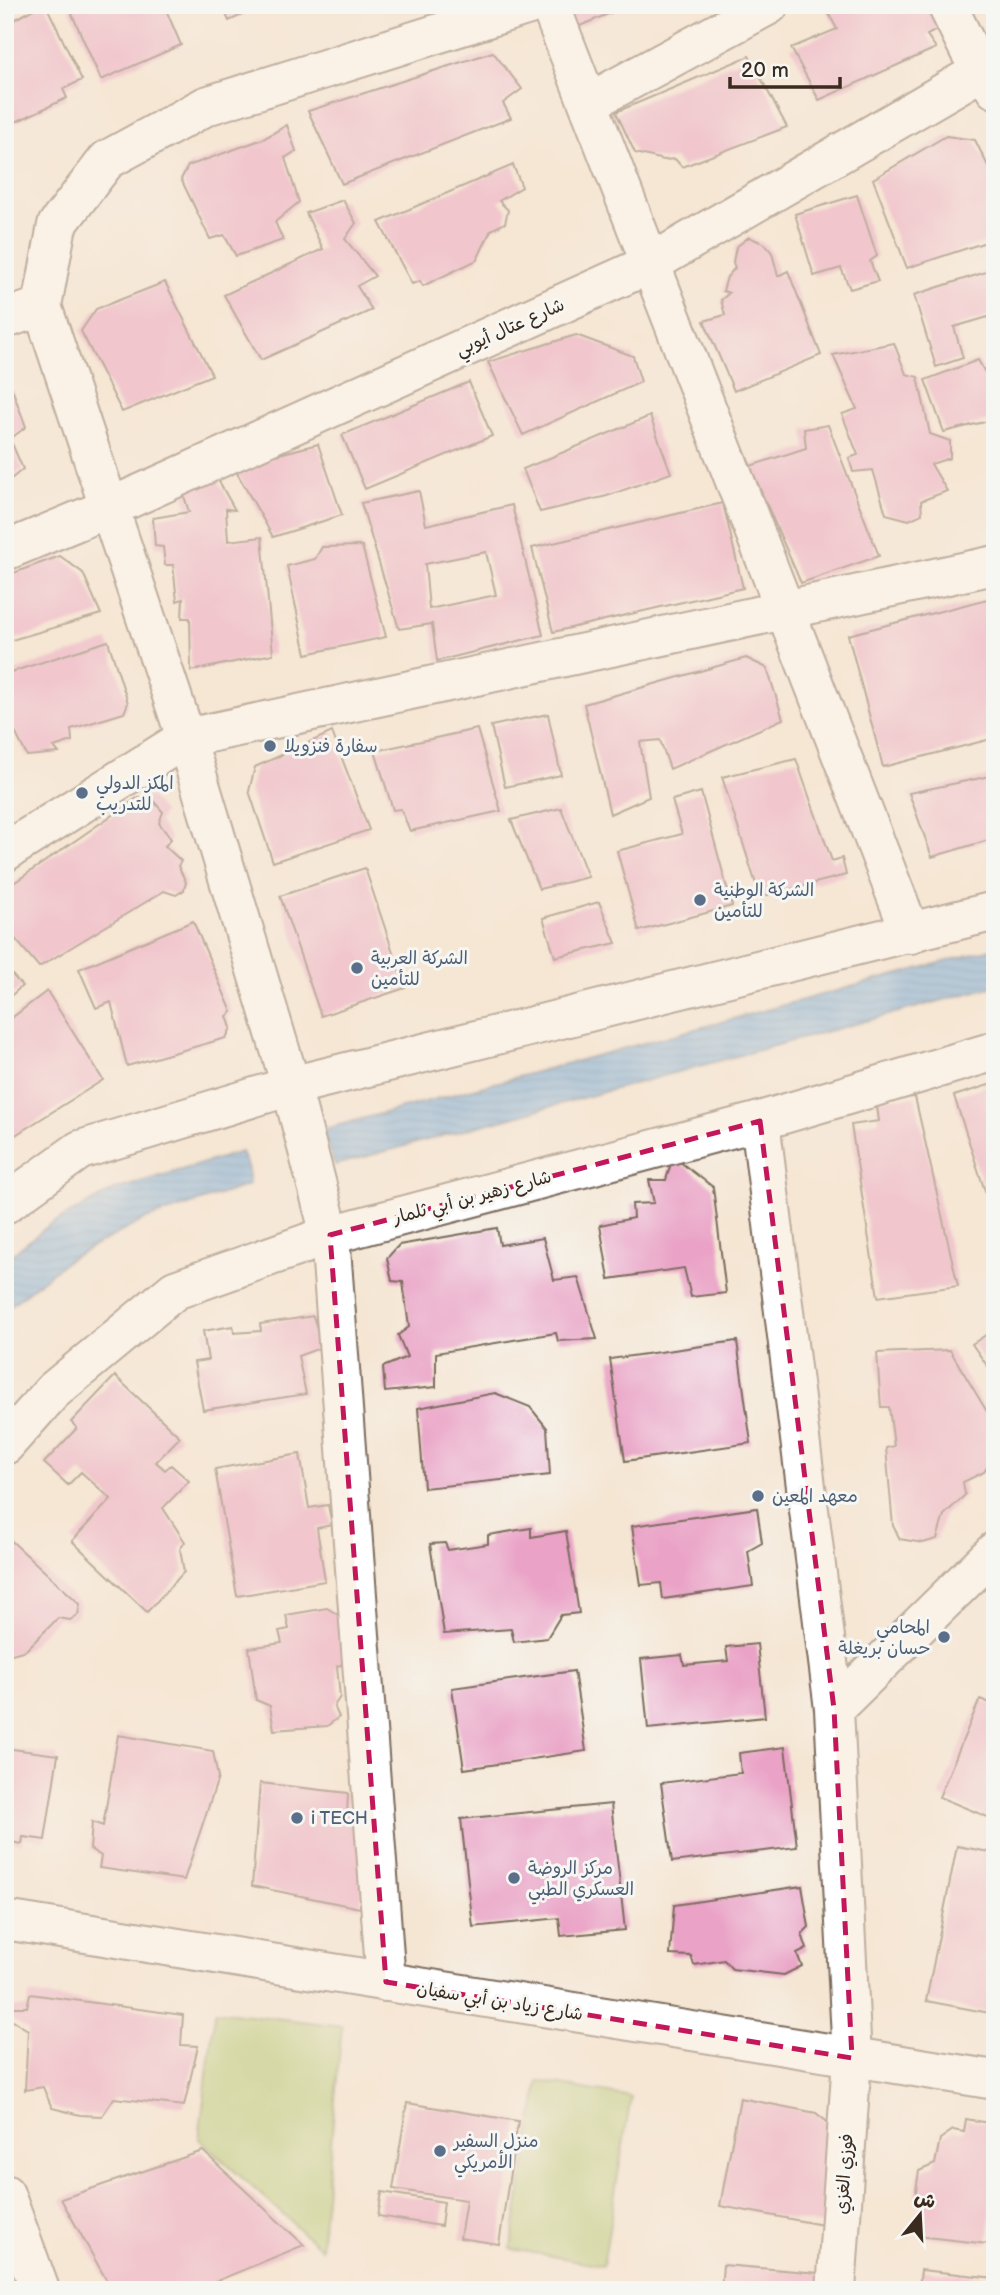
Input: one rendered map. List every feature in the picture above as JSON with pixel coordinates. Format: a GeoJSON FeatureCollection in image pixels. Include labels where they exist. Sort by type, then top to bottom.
{"type":"FeatureCollection","features":[{"type":"Feature","properties":{"kind":"street"},"geometry":{"type":"LineString","coordinates":[[386,1982],[330,1235],[291,1086],[186,738],[42,306],[57,225],[107,160],[206,106],[528,5]]}},
{"type":"Feature","properties":{"kind":"street"},"geometry":{"type":"LineString","coordinates":[[550,5],[911,934]]}},
{"type":"Feature","properties":{"kind":"street"},"geometry":{"type":"LineString","coordinates":[[588,103],[769,5]]}},
{"type":"Feature","properties":{"kind":"street"},"geometry":{"type":"LineString","coordinates":[[947,5],[970,51],[992,73]]}},
{"type":"Feature","properties":{"kind":"street","name":"شارع عتال أيوبي"},"geometry":{"type":"LineString","coordinates":[[5,551],[111,508],[650,264],[992,73]]}},
{"type":"Feature","properties":{"kind":"street"},"geometry":{"type":"LineString","coordinates":[[5,319],[42,306]]}},
{"type":"Feature","properties":{"kind":"street"},"geometry":{"type":"LineString","coordinates":[[5,852],[186,738],[995,565]]}},
{"type":"Feature","properties":{"kind":"street"},"geometry":{"type":"LineString","coordinates":[[5,1204],[80,1150],[291,1086],[995,911]]}},
{"type":"Feature","properties":{"kind":"street","name":"شارع زهير بن أبي ثلمار"},"geometry":{"type":"LineString","coordinates":[[5,1445],[53,1391],[175,1290],[330,1235],[760,1121],[995,1051]]}},
{"type":"Feature","properties":{"kind":"street","name":"فوزي الغزي"},"geometry":{"type":"LineString","coordinates":[[760,1121],[834,1709],[852,2058],[836,2290]]}},
{"type":"Feature","properties":{"kind":"street"},"geometry":{"type":"LineString","coordinates":[[834,1709],[995,1551]]}},
{"type":"Feature","properties":{"kind":"street","name":"شارع زياد بن أبي سفيان"},"geometry":{"type":"LineString","coordinates":[[5,1920],[995,2080]]}},
{"type":"Feature","properties":{"kind":"street"},"geometry":{"type":"LineString","coordinates":[[5,2194],[40,2290]]}},
{"type":"Feature","properties":{"kind":"highlighted area"},"geometry":{"type":"Polygon","coordinates":[[[760,1121],[834,1709],[852,2058],[386,1982],[330,1235],[760,1121]]]}},
{"type":"Feature","properties":{"kind":"green space"},"geometry":{"type":"Polygon","coordinates":[[[215,2011],[342,2026],[321,2249],[199,2139],[215,2011]]]}},
{"type":"Feature","properties":{"kind":"green space"},"geometry":{"type":"Polygon","coordinates":[[[539,2081],[631,2097],[603,2265],[511,2249],[539,2081]]]}},
{"type":"Feature","properties":{"kind":"water"},"geometry":{"type":"Polygon","coordinates":[[[995,948],[995,986],[335,1165],[321,1130],[995,948]]]}},
{"type":"Feature","properties":{"kind":"water"},"geometry":{"type":"Polygon","coordinates":[[[241,1152],[248,1169],[249,1185],[146,1219],[69,1259],[5,1310],[5,1260],[49,1225],[114,1190],[241,1152]]]}},
{"type":"Feature","properties":{"kind":"building"},"geometry":{"type":"Polygon","coordinates":[[[41,5],[46,5],[82,80],[63,89],[67,98],[5,127],[5,25],[41,5]]]}},
{"type":"Feature","properties":{"kind":"building"},"geometry":{"type":"Polygon","coordinates":[[[68,5],[164,5],[181,45],[101,80],[68,5]]]}},
{"type":"Feature","properties":{"kind":"building"},"geometry":{"type":"Polygon","coordinates":[[[222,5],[264,5],[229,21],[222,5]]]}},
{"type":"Feature","properties":{"kind":"building"},"geometry":{"type":"Polygon","coordinates":[[[563,5],[629,5],[573,29],[563,5]]]}},
{"type":"Feature","properties":{"kind":"building"},"geometry":{"type":"Polygon","coordinates":[[[824,5],[936,5],[946,25],[927,35],[936,48],[819,100],[791,48],[837,29],[824,5]]]}},
{"type":"Feature","properties":{"kind":"building"},"geometry":{"type":"Polygon","coordinates":[[[493,52],[522,89],[503,103],[511,118],[342,184],[308,111],[493,52]]]}},
{"type":"Feature","properties":{"kind":"building"},"geometry":{"type":"Polygon","coordinates":[[[749,56],[787,127],[682,167],[675,159],[664,160],[635,153],[616,112],[749,56]]]}},
{"type":"Feature","properties":{"kind":"building"},"geometry":{"type":"Polygon","coordinates":[[[287,125],[296,151],[285,158],[299,202],[275,222],[283,240],[236,256],[224,235],[210,239],[181,179],[188,166],[263,139],[287,125]]]}},
{"type":"Feature","properties":{"kind":"building"},"geometry":{"type":"Polygon","coordinates":[[[946,136],[975,140],[995,180],[995,239],[907,268],[873,179],[946,136]]]}},
{"type":"Feature","properties":{"kind":"building"},"geometry":{"type":"Polygon","coordinates":[[[513,165],[522,187],[499,201],[508,210],[505,223],[491,230],[477,260],[423,286],[420,281],[412,284],[379,222],[513,165]]]}},
{"type":"Feature","properties":{"kind":"building"},"geometry":{"type":"Polygon","coordinates":[[[857,195],[877,256],[870,261],[878,281],[850,289],[841,268],[814,276],[795,214],[857,195]]]}},
{"type":"Feature","properties":{"kind":"building"},"geometry":{"type":"Polygon","coordinates":[[[343,200],[356,223],[345,239],[375,276],[357,286],[372,310],[261,360],[224,295],[323,249],[306,213],[343,200]]]}},
{"type":"Feature","properties":{"kind":"building"},"geometry":{"type":"Polygon","coordinates":[[[749,237],[765,244],[772,253],[778,276],[788,271],[821,355],[734,391],[704,321],[725,315],[721,300],[729,293],[723,291],[727,277],[735,268],[733,262],[736,247],[749,237]]]}},
{"type":"Feature","properties":{"kind":"building"},"geometry":{"type":"Polygon","coordinates":[[[995,269],[995,315],[954,327],[963,358],[936,367],[914,295],[995,269]]]}},
{"type":"Feature","properties":{"kind":"building"},"geometry":{"type":"Polygon","coordinates":[[[165,282],[212,375],[122,412],[81,331],[96,309],[165,282]]]}},
{"type":"Feature","properties":{"kind":"building"},"geometry":{"type":"Polygon","coordinates":[[[576,335],[633,356],[641,382],[523,435],[488,362],[576,335]]]}},
{"type":"Feature","properties":{"kind":"building"},"geometry":{"type":"Polygon","coordinates":[[[894,343],[906,374],[918,377],[930,434],[950,441],[950,458],[931,464],[947,491],[921,501],[922,514],[909,520],[886,514],[873,470],[853,472],[849,458],[858,455],[842,414],[857,409],[833,355],[894,343]]]}},
{"type":"Feature","properties":{"kind":"building"},"geometry":{"type":"Polygon","coordinates":[[[978,360],[986,374],[995,371],[995,439],[988,421],[944,432],[925,380],[978,360]]]}},
{"type":"Feature","properties":{"kind":"building"},"geometry":{"type":"Polygon","coordinates":[[[5,370],[26,427],[10,439],[23,469],[5,484],[5,370]]]}},
{"type":"Feature","properties":{"kind":"building"},"geometry":{"type":"Polygon","coordinates":[[[469,382],[492,436],[365,489],[342,435],[469,382]]]}},
{"type":"Feature","properties":{"kind":"building"},"geometry":{"type":"Polygon","coordinates":[[[650,416],[671,473],[607,496],[540,512],[523,469],[650,416]]]}},
{"type":"Feature","properties":{"kind":"building"},"geometry":{"type":"Polygon","coordinates":[[[828,425],[879,556],[801,583],[750,466],[806,448],[804,429],[828,425]]]}},
{"type":"Feature","properties":{"kind":"building"},"geometry":{"type":"Polygon","coordinates":[[[318,444],[342,515],[273,537],[233,466],[318,444]]]}},
{"type":"Feature","properties":{"kind":"building"},"geometry":{"type":"Polygon","coordinates":[[[212,469],[235,510],[226,509],[228,541],[262,537],[273,654],[191,671],[190,618],[182,618],[183,599],[177,601],[173,565],[165,565],[163,547],[155,546],[153,518],[189,512],[180,483],[212,469]]]}},
{"type":"Feature","properties":{"kind":"building"},"geometry":{"type":"Polygon","coordinates":[[[419,491],[426,525],[512,505],[543,635],[437,661],[432,624],[399,629],[361,503],[419,491]],[[486,552],[425,564],[429,609],[496,595],[486,552]]]}},
{"type":"Feature","properties":{"kind":"building"},"geometry":{"type":"Polygon","coordinates":[[[723,503],[743,588],[553,632],[532,548],[723,503]]]}},
{"type":"Feature","properties":{"kind":"building"},"geometry":{"type":"Polygon","coordinates":[[[362,546],[386,637],[306,654],[287,566],[315,559],[322,547],[362,546]]]}},
{"type":"Feature","properties":{"kind":"building"},"geometry":{"type":"Polygon","coordinates":[[[60,556],[83,573],[101,614],[5,642],[5,576],[60,556]]]}},
{"type":"Feature","properties":{"kind":"building"},"geometry":{"type":"Polygon","coordinates":[[[995,597],[995,738],[883,767],[848,635],[995,597]]]}},
{"type":"Feature","properties":{"kind":"building"},"geometry":{"type":"Polygon","coordinates":[[[108,641],[128,703],[124,713],[71,729],[72,741],[54,747],[59,753],[27,756],[5,712],[5,674],[108,641]]]}},
{"type":"Feature","properties":{"kind":"building"},"geometry":{"type":"Polygon","coordinates":[[[746,658],[767,668],[783,719],[670,769],[660,740],[640,742],[649,797],[610,814],[584,704],[746,658]]]}},
{"type":"Feature","properties":{"kind":"building"},"geometry":{"type":"Polygon","coordinates":[[[548,714],[561,775],[505,787],[491,726],[548,714]]]}},
{"type":"Feature","properties":{"kind":"building"},"geometry":{"type":"Polygon","coordinates":[[[477,729],[501,811],[410,831],[401,809],[393,810],[375,751],[477,729]]]}},
{"type":"Feature","properties":{"kind":"building"},"geometry":{"type":"Polygon","coordinates":[[[332,732],[369,830],[273,862],[249,791],[255,767],[332,732]]]}},
{"type":"Feature","properties":{"kind":"building"},"geometry":{"type":"Polygon","coordinates":[[[796,759],[832,861],[842,858],[846,875],[760,897],[722,777],[796,759]]]}},
{"type":"Feature","properties":{"kind":"building"},"geometry":{"type":"Polygon","coordinates":[[[995,775],[995,838],[932,857],[909,793],[995,775]]]}},
{"type":"Feature","properties":{"kind":"building"},"geometry":{"type":"Polygon","coordinates":[[[701,792],[732,906],[639,931],[617,851],[682,834],[672,800],[701,792]]]}},
{"type":"Feature","properties":{"kind":"building"},"geometry":{"type":"Polygon","coordinates":[[[150,797],[163,812],[159,823],[171,839],[165,846],[181,861],[178,866],[186,882],[184,890],[176,895],[164,891],[39,967],[5,927],[5,889],[137,798],[150,797]]]}},
{"type":"Feature","properties":{"kind":"building"},"geometry":{"type":"Polygon","coordinates":[[[561,808],[588,877],[539,889],[511,820],[561,808]]]}},
{"type":"Feature","properties":{"kind":"building"},"geometry":{"type":"Polygon","coordinates":[[[365,868],[405,988],[321,1016],[280,896],[365,868]]]}},
{"type":"Feature","properties":{"kind":"building"},"geometry":{"type":"Polygon","coordinates":[[[599,902],[616,943],[555,957],[543,918],[599,902]]]}},
{"type":"Feature","properties":{"kind":"building"},"geometry":{"type":"Polygon","coordinates":[[[193,921],[232,1012],[227,1016],[231,1028],[226,1038],[127,1066],[111,1002],[96,1008],[79,969],[193,921]]]}},
{"type":"Feature","properties":{"kind":"building"},"geometry":{"type":"Polygon","coordinates":[[[5,967],[22,986],[5,1001],[5,967]]]}},
{"type":"Feature","properties":{"kind":"building"},"geometry":{"type":"Polygon","coordinates":[[[47,991],[103,1080],[9,1139],[5,1135],[5,1023],[47,991]]]}},
{"type":"Feature","properties":{"kind":"building"},"geometry":{"type":"Polygon","coordinates":[[[995,1083],[995,1218],[994,1219],[954,1096],[995,1083]]]}},
{"type":"Feature","properties":{"kind":"building"},"geometry":{"type":"Polygon","coordinates":[[[915,1097],[958,1286],[878,1297],[851,1125],[879,1121],[876,1099],[915,1097]]]}},
{"type":"Feature","properties":{"kind":"building"},"geometry":{"type":"Polygon","coordinates":[[[680,1162],[713,1187],[726,1293],[691,1297],[684,1268],[609,1279],[600,1225],[633,1218],[632,1204],[654,1203],[649,1180],[666,1180],[671,1163],[680,1162]]]}},
{"type":"Feature","properties":{"kind":"building"},"geometry":{"type":"Polygon","coordinates":[[[497,1228],[500,1245],[543,1238],[554,1280],[578,1277],[597,1339],[558,1341],[556,1333],[436,1353],[436,1387],[385,1392],[383,1367],[407,1357],[398,1335],[409,1327],[403,1282],[392,1281],[387,1258],[399,1245],[497,1228]]]}},
{"type":"Feature","properties":{"kind":"building"},"geometry":{"type":"Polygon","coordinates":[[[313,1316],[323,1347],[298,1356],[306,1394],[203,1410],[194,1362],[208,1360],[203,1331],[233,1326],[234,1333],[261,1331],[260,1324],[313,1316]]]}},
{"type":"Feature","properties":{"kind":"building"},"geometry":{"type":"Polygon","coordinates":[[[995,1329],[995,1377],[972,1344],[995,1329]]]}},
{"type":"Feature","properties":{"kind":"building"},"geometry":{"type":"Polygon","coordinates":[[[737,1341],[751,1443],[625,1461],[610,1359],[737,1341]]]}},
{"type":"Feature","properties":{"kind":"building"},"geometry":{"type":"Polygon","coordinates":[[[950,1350],[995,1425],[995,1455],[984,1472],[963,1482],[965,1495],[944,1515],[937,1539],[923,1543],[900,1539],[893,1526],[886,1448],[894,1446],[889,1407],[881,1407],[877,1353],[950,1350]]]}},
{"type":"Feature","properties":{"kind":"building"},"geometry":{"type":"Polygon","coordinates":[[[115,1376],[180,1437],[156,1462],[165,1470],[171,1465],[189,1481],[163,1508],[185,1542],[180,1549],[184,1572],[147,1612],[72,1541],[111,1499],[81,1472],[68,1485],[44,1463],[77,1428],[71,1422],[115,1376]]]}},
{"type":"Feature","properties":{"kind":"building"},"geometry":{"type":"Polygon","coordinates":[[[495,1393],[530,1407],[547,1428],[550,1475],[424,1488],[418,1408],[495,1393]]]}},
{"type":"Feature","properties":{"kind":"building"},"geometry":{"type":"Polygon","coordinates":[[[300,1454],[309,1508],[328,1505],[332,1525],[317,1528],[325,1581],[237,1596],[215,1469],[300,1454]]]}},
{"type":"Feature","properties":{"kind":"building"},"geometry":{"type":"Polygon","coordinates":[[[757,1508],[762,1543],[748,1551],[753,1586],[663,1599],[661,1583],[641,1585],[632,1526],[757,1508]]]}},
{"type":"Feature","properties":{"kind":"building"},"geometry":{"type":"Polygon","coordinates":[[[531,1528],[531,1537],[566,1531],[579,1613],[561,1615],[547,1638],[514,1642],[511,1629],[444,1634],[430,1544],[445,1543],[448,1550],[488,1544],[488,1535],[531,1528]]]}},
{"type":"Feature","properties":{"kind":"building"},"geometry":{"type":"Polygon","coordinates":[[[5,1535],[80,1604],[78,1615],[70,1620],[58,1618],[26,1650],[5,1656],[5,1535]]]}},
{"type":"Feature","properties":{"kind":"building"},"geometry":{"type":"Polygon","coordinates":[[[327,1608],[343,1618],[347,1663],[337,1666],[340,1697],[334,1706],[339,1717],[327,1726],[274,1730],[270,1706],[256,1700],[249,1648],[282,1643],[279,1631],[289,1629],[286,1615],[327,1608]]]}},
{"type":"Feature","properties":{"kind":"building"},"geometry":{"type":"Polygon","coordinates":[[[757,1644],[765,1717],[648,1729],[641,1659],[682,1655],[684,1665],[728,1661],[726,1647],[757,1644]]]}},
{"type":"Feature","properties":{"kind":"building"},"geometry":{"type":"Polygon","coordinates":[[[574,1671],[586,1751],[464,1769],[452,1688],[574,1671]]]}},
{"type":"Feature","properties":{"kind":"building"},"geometry":{"type":"Polygon","coordinates":[[[980,1699],[995,1705],[995,1820],[939,1797],[980,1699]]]}},
{"type":"Feature","properties":{"kind":"building"},"geometry":{"type":"Polygon","coordinates":[[[118,1735],[213,1751],[218,1778],[184,1880],[99,1868],[101,1856],[90,1849],[92,1822],[103,1826],[118,1735]]]}},
{"type":"Feature","properties":{"kind":"building"},"geometry":{"type":"Polygon","coordinates":[[[785,1747],[797,1847],[672,1862],[661,1783],[741,1773],[739,1753],[785,1747]]]}},
{"type":"Feature","properties":{"kind":"building"},"geometry":{"type":"Polygon","coordinates":[[[5,1748],[58,1755],[45,1840],[23,1837],[22,1844],[5,1841],[5,1748]]]}},
{"type":"Feature","properties":{"kind":"building"},"geometry":{"type":"Polygon","coordinates":[[[260,1783],[348,1793],[347,1814],[374,1820],[360,1908],[252,1886],[260,1783]]]}},
{"type":"Feature","properties":{"kind":"building"},"geometry":{"type":"Polygon","coordinates":[[[611,1804],[625,1930],[561,1936],[559,1918],[473,1927],[461,1819],[611,1804]]]}},
{"type":"Feature","properties":{"kind":"building"},"geometry":{"type":"Polygon","coordinates":[[[957,1846],[995,1853],[995,2014],[926,2001],[957,1846]]]}},
{"type":"Feature","properties":{"kind":"building"},"geometry":{"type":"Polygon","coordinates":[[[802,1886],[809,1927],[802,1934],[807,1949],[797,1954],[802,1966],[784,1975],[732,1969],[724,1960],[694,1965],[691,1956],[670,1955],[674,1905],[802,1886]]]}},
{"type":"Feature","properties":{"kind":"building"},"geometry":{"type":"Polygon","coordinates":[[[30,1994],[183,2015],[181,2045],[198,2046],[184,2106],[114,2098],[102,2116],[80,2115],[52,2108],[43,2087],[25,2090],[28,2030],[8,2018],[11,2007],[27,2007],[30,1994]]]}},
{"type":"Feature","properties":{"kind":"building"},"geometry":{"type":"Polygon","coordinates":[[[740,2098],[816,2113],[836,2129],[823,2225],[720,2206],[740,2098]]]}},
{"type":"Feature","properties":{"kind":"building"},"geometry":{"type":"Polygon","coordinates":[[[407,2103],[518,2121],[499,2244],[460,2238],[466,2200],[393,2189],[407,2103]]]}},
{"type":"Feature","properties":{"kind":"building"},"geometry":{"type":"Polygon","coordinates":[[[966,2119],[995,2124],[995,2204],[992,2204],[988,2244],[918,2236],[922,2201],[915,2198],[919,2171],[935,2164],[940,2139],[953,2130],[964,2132],[966,2119]]]}},
{"type":"Feature","properties":{"kind":"building"},"geometry":{"type":"Polygon","coordinates":[[[203,2151],[304,2245],[195,2290],[112,2290],[61,2199],[203,2151]]]}},
{"type":"Feature","properties":{"kind":"building"},"geometry":{"type":"Polygon","coordinates":[[[382,2192],[444,2202],[441,2226],[378,2216],[382,2192]]]}},
{"type":"Feature","properties":{"kind":"building"},"geometry":{"type":"Polygon","coordinates":[[[723,2265],[830,2274],[829,2290],[721,2290],[723,2265]]]}},
{"type":"Feature","properties":{"kind":"building"},"geometry":{"type":"Polygon","coordinates":[[[921,2270],[995,2278],[995,2290],[919,2290],[921,2270]]]}},
{"type":"Feature","properties":{"kind":"place","name":"سفارة فنزويلا"},"geometry":{"type":"Point","coordinates":[270,746]}},
{"type":"Feature","properties":{"kind":"place","name":"المكز الدولي للتدريب"},"geometry":{"type":"Point","coordinates":[82,793]}},
{"type":"Feature","properties":{"kind":"place","name":"الشركة الوطنية للتأمين"},"geometry":{"type":"Point","coordinates":[700,900]}},
{"type":"Feature","properties":{"kind":"place","name":"الشركة العربية للتأمين"},"geometry":{"type":"Point","coordinates":[357,968]}},
{"type":"Feature","properties":{"kind":"place","name":"معهد المعين"},"geometry":{"type":"Point","coordinates":[758,1496]}},
{"type":"Feature","properties":{"kind":"place","name":"المحامي حسان بريغلة"},"geometry":{"type":"Point","coordinates":[944,1637]}},
{"type":"Feature","properties":{"kind":"place","name":"i TECH"},"geometry":{"type":"Point","coordinates":[297,1818]}},
{"type":"Feature","properties":{"kind":"place","name":"مركز الروضة العسكري الطبي"},"geometry":{"type":"Point","coordinates":[514,1878]}},
{"type":"Feature","properties":{"kind":"place","name":"منزل السفير الأمريكي"},"geometry":{"type":"Point","coordinates":[440,2151]}}]}
